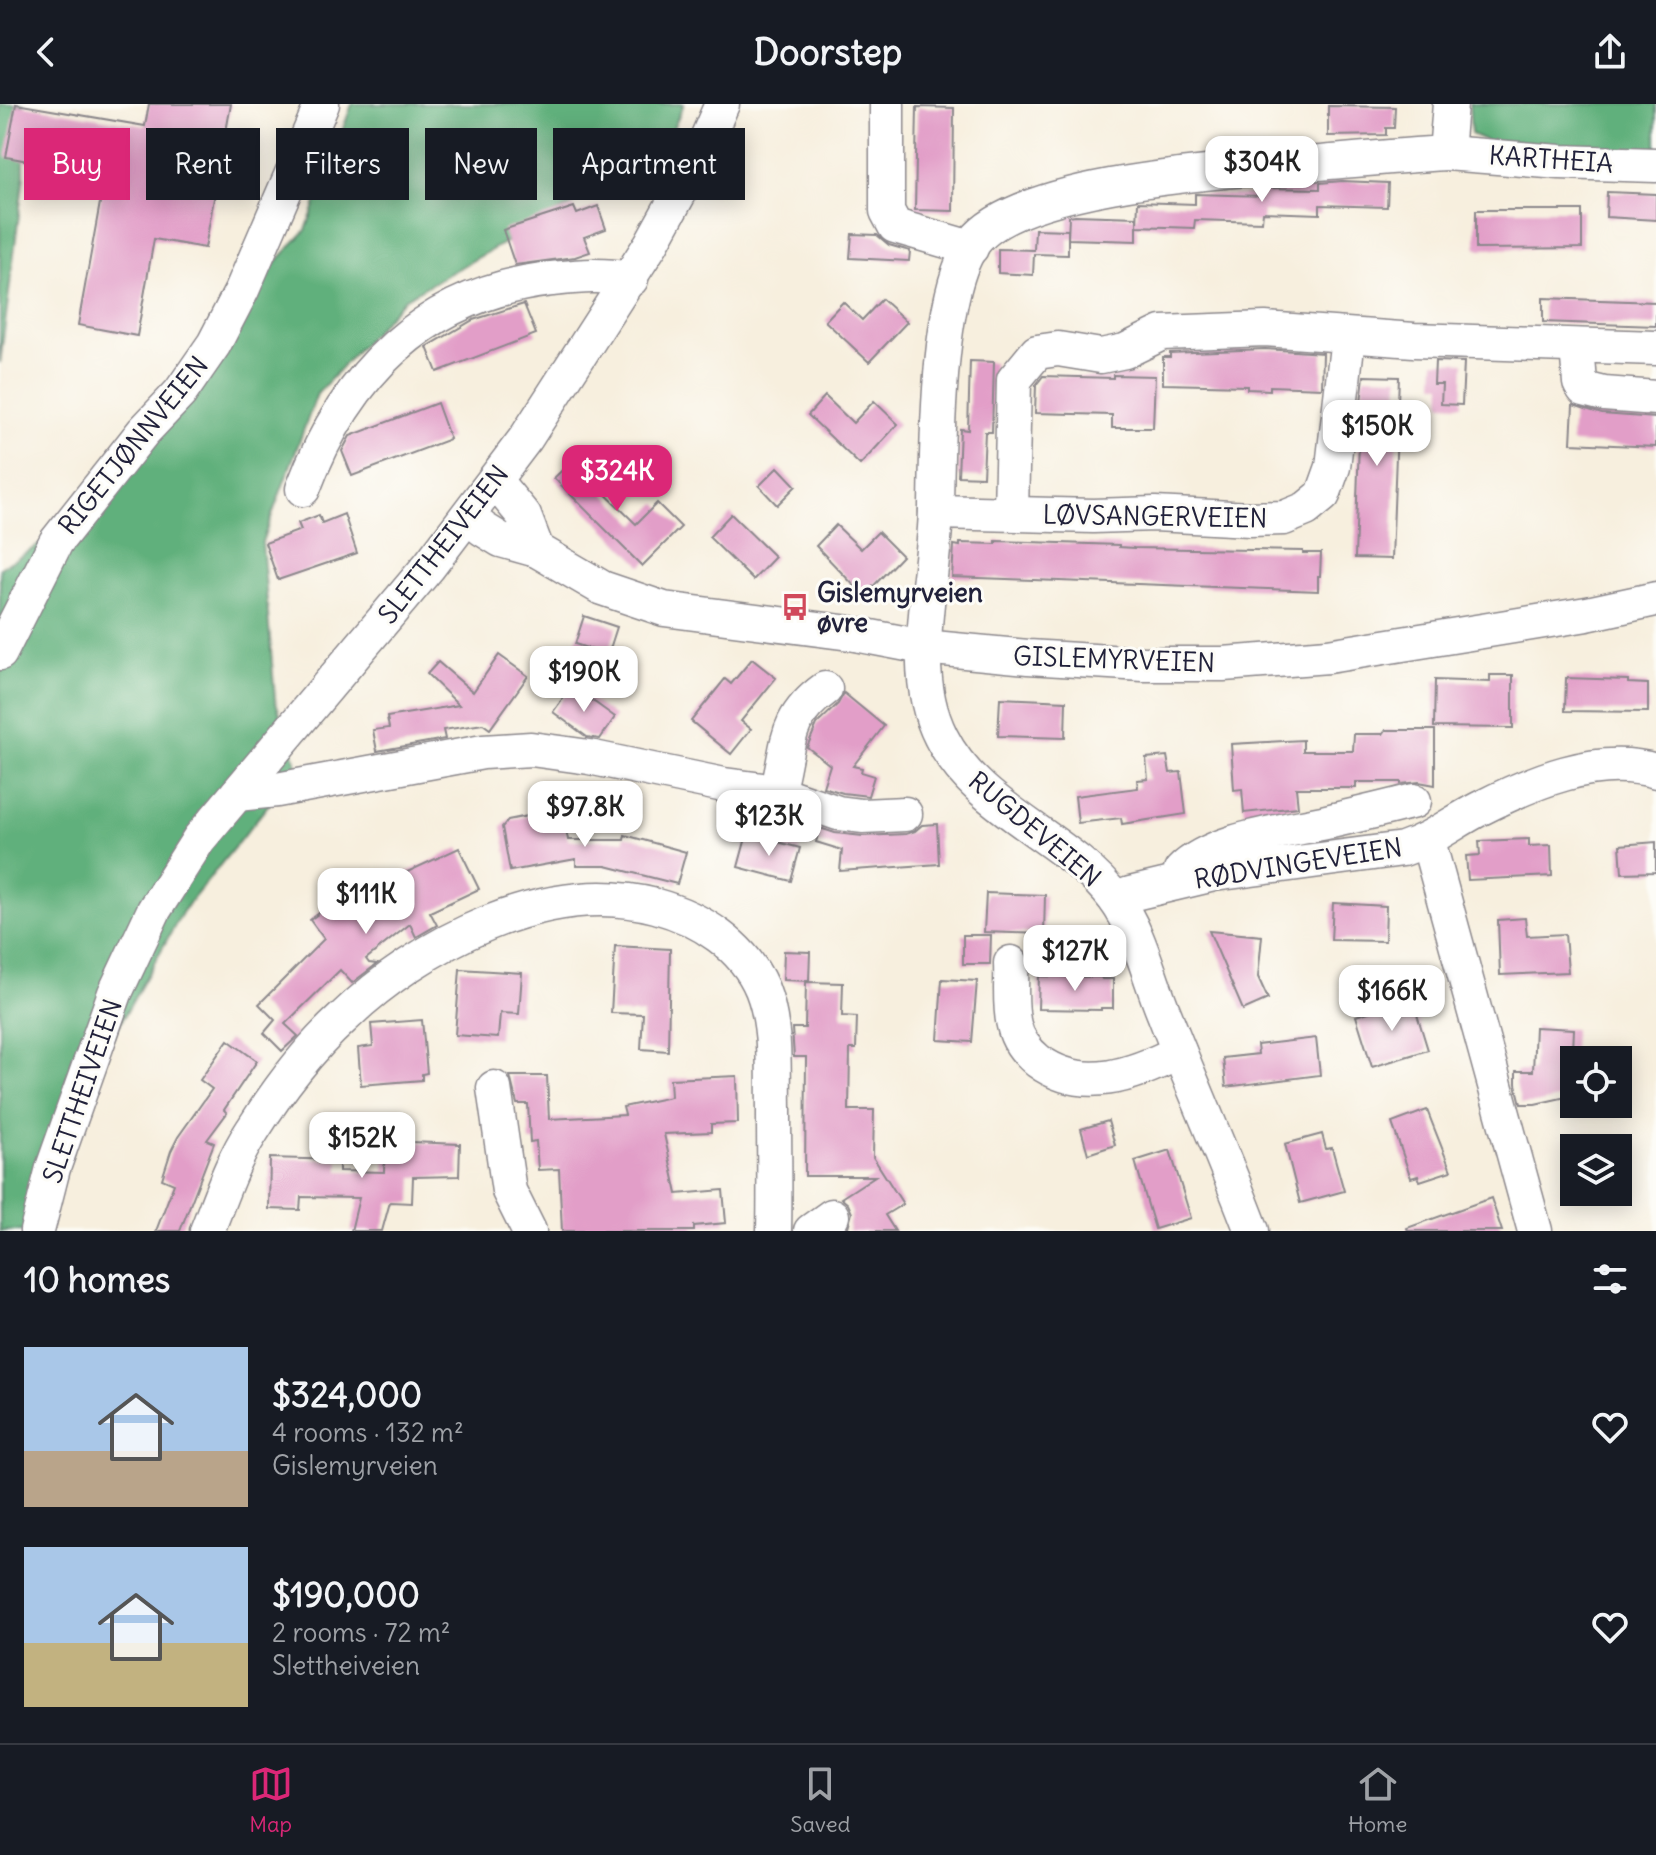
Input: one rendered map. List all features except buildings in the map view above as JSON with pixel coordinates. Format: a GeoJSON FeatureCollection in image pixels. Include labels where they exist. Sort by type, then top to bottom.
{"type":"FeatureCollection","features":[{"type":"Feature","properties":{"kind":"street","name":"RIGETJØNNVEIEN"},"geometry":{"type":"LineString","coordinates":[[0,653],[56,542],[143,432],[180,393],[214,344],[242,290],[322,104]]}},
{"type":"Feature","properties":{"kind":"street","name":"SLETTHEIVEIEN"},"geometry":{"type":"LineString","coordinates":[[37,1231],[71,1113],[127,963],[154,910],[199,839],[469,517],[495,481],[631,279],[692,169],[722,104]]}},
{"type":"Feature","properties":{"kind":"street"},"geometry":{"type":"LineString","coordinates":[[887,104],[887,211],[895,226],[971,248]]}},
{"type":"Feature","properties":{"kind":"street"},"geometry":{"type":"LineString","coordinates":[[923,647],[936,512],[937,443],[945,344],[960,267],[974,241],[994,224],[1019,211],[1048,201],[1162,176],[1446,153],[1450,104]]}},
{"type":"Feature","properties":{"kind":"street","name":"KARTHEIA"},"geometry":{"type":"LineString","coordinates":[[1446,153],[1560,162],[1656,165]]}},
{"type":"Feature","properties":{"kind":"street"},"geometry":{"type":"LineString","coordinates":[[303,489],[336,420],[373,366],[430,319],[500,289],[536,281],[602,274],[631,279]]}},
{"type":"Feature","properties":{"kind":"street","name":"LØVSANGERVEIEN"},"geometry":{"type":"LineString","coordinates":[[1011,512],[1014,380],[1037,352],[1058,349],[1101,356],[1125,351],[1162,333],[1265,329],[1348,337],[1577,346]]}},
{"type":"Feature","properties":{"kind":"street","name":"LØVSANGERVEIEN"},"geometry":{"type":"LineString","coordinates":[[936,512],[1250,519],[1284,518],[1306,509],[1323,495],[1333,467],[1348,337]]}},
{"type":"Feature","properties":{"kind":"street"},"geometry":{"type":"LineString","coordinates":[[1656,348],[1577,346],[1580,383],[1587,391],[1656,398]]}},
{"type":"Feature","properties":{"kind":"street"},"geometry":{"type":"LineString","coordinates":[[495,481],[524,516],[537,550]]}},
{"type":"Feature","properties":{"kind":"street","name":"GISLEMYRVEIEN"},"geometry":{"type":"LineString","coordinates":[[469,517],[501,540],[537,550],[602,588],[664,609],[850,633],[923,647],[1114,663],[1223,664],[1328,656],[1406,646],[1656,599]]}},
{"type":"Feature","properties":{"kind":"street","name":"RUGDEVEIEN"},"geometry":{"type":"LineString","coordinates":[[923,647],[929,701],[941,737],[955,758],[996,801],[1069,853],[1116,900],[1138,941],[1241,1228]]}},
{"type":"Feature","properties":{"kind":"street"},"geometry":{"type":"LineString","coordinates":[[777,792],[794,721],[807,702],[825,689]]}},
{"type":"Feature","properties":{"kind":"street"},"geometry":{"type":"LineString","coordinates":[[237,794],[277,790],[483,752],[531,749],[777,792],[838,813],[862,816],[905,814]]}},
{"type":"Feature","properties":{"kind":"street","name":"RØDVINGEVEIEN"},"geometry":{"type":"LineString","coordinates":[[1116,900],[1170,884],[1257,867],[1403,849],[1428,841],[1479,809],[1567,773],[1617,765],[1656,771]]}},
{"type":"Feature","properties":{"kind":"street"},"geometry":{"type":"LineString","coordinates":[[1170,884],[1194,859],[1212,851],[1414,801]]}},
{"type":"Feature","properties":{"kind":"street"},"geometry":{"type":"LineString","coordinates":[[1428,841],[1535,1231]]}},
{"type":"Feature","properties":{"kind":"street"},"geometry":{"type":"LineString","coordinates":[[207,1231],[251,1133],[319,1041],[344,1016],[400,972],[469,933],[531,908],[559,901],[589,899],[648,904],[696,920],[752,969],[763,992],[773,1049],[774,1231]]}},
{"type":"Feature","properties":{"kind":"street"},"geometry":{"type":"LineString","coordinates":[[1011,963],[1013,1022],[1018,1039],[1033,1057],[1055,1073],[1075,1078],[1104,1079],[1129,1074],[1179,1052]]}},
{"type":"Feature","properties":{"kind":"street"},"geometry":{"type":"LineString","coordinates":[[494,1088],[509,1191],[529,1231]]}},
{"type":"Feature","properties":{"kind":"green space"},"geometry":{"type":"Polygon","coordinates":[[[0,104],[23,104],[24,175],[0,363],[0,104]]]}},
{"type":"Feature","properties":{"kind":"green space"},"geometry":{"type":"Polygon","coordinates":[[[352,104],[684,104],[673,128],[553,128],[553,200],[581,200],[404,299],[317,394],[262,542],[275,699],[298,768],[183,911],[107,1047],[45,1231],[0,1231],[0,568],[65,530],[259,280],[306,230],[317,200],[409,200],[409,128],[343,128],[352,104]]]}},
{"type":"Feature","properties":{"kind":"green space"},"geometry":{"type":"Polygon","coordinates":[[[1469,104],[1656,104],[1656,165],[1527,159],[1471,134],[1469,104]]]}},
{"type":"Feature","properties":{"kind":"place","name":"Gislemyrveien øvre"},"geometry":{"type":"Point","coordinates":[795,607]}}]}
